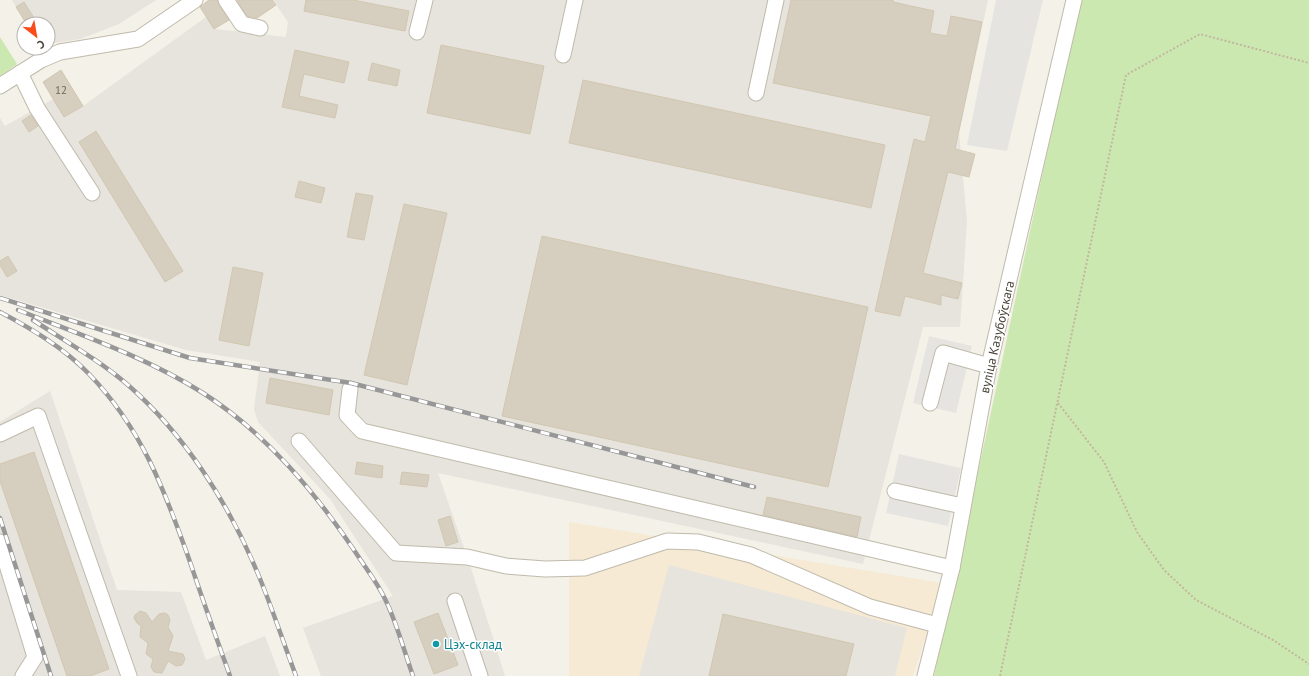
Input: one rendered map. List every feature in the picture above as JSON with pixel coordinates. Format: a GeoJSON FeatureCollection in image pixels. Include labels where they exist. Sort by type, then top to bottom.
{"type":"FeatureCollection","features":[{"type":"Feature","properties":{"kind":"street"},"geometry":{"type":"LineString","coordinates":[[0,86],[41,60],[60,52],[138,39],[195,0]]}},
{"type":"Feature","properties":{"kind":"street"},"geometry":{"type":"LineString","coordinates":[[226,0],[242,24],[260,28]]}},
{"type":"Feature","properties":{"kind":"street"},"geometry":{"type":"LineString","coordinates":[[418,32],[425,0]]}},
{"type":"Feature","properties":{"kind":"street"},"geometry":{"type":"LineString","coordinates":[[563,54],[575,0]]}},
{"type":"Feature","properties":{"kind":"street"},"geometry":{"type":"LineString","coordinates":[[756,93],[776,0]]}},
{"type":"Feature","properties":{"kind":"street","name":"вуліца Казубоўскага"},"geometry":{"type":"LineString","coordinates":[[925,676],[952,568],[962,506],[989,366],[1074,0]]}},
{"type":"Feature","properties":{"kind":"street"},"geometry":{"type":"LineString","coordinates":[[20,73],[38,108],[92,192]]}},
{"type":"Feature","properties":{"kind":"street"},"geometry":{"type":"LineString","coordinates":[[930,402],[943,353],[989,366]]}},
{"type":"Feature","properties":{"kind":"street"},"geometry":{"type":"LineString","coordinates":[[350,389],[348,415],[362,431],[952,568]]}},
{"type":"Feature","properties":{"kind":"street"},"geometry":{"type":"LineString","coordinates":[[0,434],[38,416],[129,676]]}},
{"type":"Feature","properties":{"kind":"street"},"geometry":{"type":"LineString","coordinates":[[299,440],[396,553],[467,557],[506,566],[545,569],[585,568],[667,541],[698,542],[751,555],[870,607],[937,625]]}},
{"type":"Feature","properties":{"kind":"street"},"geometry":{"type":"LineString","coordinates":[[895,491],[962,506]]}},
{"type":"Feature","properties":{"kind":"street"},"geometry":{"type":"LineString","coordinates":[[0,542],[35,657],[23,676]]}},
{"type":"Feature","properties":{"kind":"street"},"geometry":{"type":"LineString","coordinates":[[455,601],[480,676]]}},
{"type":"Feature","properties":{"kind":"path"},"geometry":{"type":"LineString","coordinates":[[1000,676],[1126,75],[1200,34],[1309,64]]}},
{"type":"Feature","properties":{"kind":"path"},"geometry":{"type":"LineString","coordinates":[[1058,403],[1104,462],[1137,532],[1164,570],[1196,600],[1273,640],[1309,664]]}},
{"type":"Feature","properties":{"kind":"shaded area"},"geometry":{"type":"Polygon","coordinates":[[[12,0],[156,0],[119,24],[80,39],[56,43],[56,16],[21,16],[12,0]]]}},
{"type":"Feature","properties":{"kind":"shaded area"},"geometry":{"type":"Polygon","coordinates":[[[273,0],[988,0],[959,133],[967,221],[960,327],[923,327],[863,564],[438,473],[471,568],[505,676],[321,676],[303,628],[393,596],[330,499],[258,422],[254,409],[260,362],[186,350],[0,295],[0,118],[5,126],[53,99],[43,82],[61,70],[83,106],[206,17],[215,29],[286,37],[288,22],[273,0]]]}},
{"type":"Feature","properties":{"kind":"shaded area"},"geometry":{"type":"Polygon","coordinates":[[[996,0],[1043,0],[1007,151],[967,145],[996,0]]]}},
{"type":"Feature","properties":{"kind":"shaded area"},"geometry":{"type":"Polygon","coordinates":[[[929,336],[972,346],[956,413],[913,403],[929,336]]]}},
{"type":"Feature","properties":{"kind":"shaded area"},"geometry":{"type":"Polygon","coordinates":[[[50,391],[117,590],[181,592],[206,660],[265,636],[280,676],[0,676],[0,422],[50,391]]]}},
{"type":"Feature","properties":{"kind":"shaded area"},"geometry":{"type":"Polygon","coordinates":[[[899,454],[961,468],[948,526],[886,513],[899,454]]]}},
{"type":"Feature","properties":{"kind":"shaded area"},"geometry":{"type":"Polygon","coordinates":[[[569,522],[943,583],[913,676],[569,676],[569,522]]]}},
{"type":"Feature","properties":{"kind":"shaded area"},"geometry":{"type":"Polygon","coordinates":[[[669,565],[907,628],[895,676],[639,676],[669,565]]]}},
{"type":"Feature","properties":{"kind":"green space"},"geometry":{"type":"Polygon","coordinates":[[[1080,0],[1309,0],[1309,676],[934,676],[1080,0]]]}},
{"type":"Feature","properties":{"kind":"green space"},"geometry":{"type":"Polygon","coordinates":[[[0,37],[17,64],[0,77],[0,37]]]}},
{"type":"Feature","properties":{"kind":"building"},"geometry":{"type":"Polygon","coordinates":[[[209,0],[217,0],[229,20],[214,29],[200,7],[209,0]]]}},
{"type":"Feature","properties":{"kind":"building"},"geometry":{"type":"Polygon","coordinates":[[[237,0],[272,0],[276,5],[257,18],[247,16],[237,0]]]}},
{"type":"Feature","properties":{"kind":"building"},"geometry":{"type":"Polygon","coordinates":[[[306,0],[353,0],[409,11],[405,31],[304,11],[306,0]]]}},
{"type":"Feature","properties":{"kind":"building"},"geometry":{"type":"Polygon","coordinates":[[[791,0],[893,0],[893,2],[934,11],[930,33],[947,36],[951,16],[982,22],[955,149],[975,154],[969,177],[948,172],[923,273],[962,283],[958,299],[941,295],[941,305],[905,296],[900,316],[875,311],[914,139],[925,142],[931,116],[773,83],[791,0]]]}},
{"type":"Feature","properties":{"kind":"building"},"geometry":{"type":"Polygon","coordinates":[[[24,2],[33,16],[22,16],[16,7],[24,2]]]}},
{"type":"Feature","properties":{"kind":"building"},"geometry":{"type":"Polygon","coordinates":[[[441,45],[544,66],[530,134],[427,113],[441,45]]]}},
{"type":"Feature","properties":{"kind":"building"},"geometry":{"type":"Polygon","coordinates":[[[295,50],[349,62],[344,83],[304,74],[299,96],[338,105],[335,118],[282,107],[295,50]]]}},
{"type":"Feature","properties":{"kind":"building"},"geometry":{"type":"Polygon","coordinates":[[[372,63],[400,70],[397,86],[368,80],[372,63]]]}},
{"type":"Feature","properties":{"kind":"building"},"geometry":{"type":"Polygon","coordinates":[[[61,70],[83,106],[64,117],[43,82],[61,70]]]}},
{"type":"Feature","properties":{"kind":"building"},"geometry":{"type":"Polygon","coordinates":[[[583,80],[885,145],[871,208],[569,143],[583,80]]]}},
{"type":"Feature","properties":{"kind":"building"},"geometry":{"type":"Polygon","coordinates":[[[31,115],[38,126],[29,132],[22,121],[31,115]]]}},
{"type":"Feature","properties":{"kind":"building"},"geometry":{"type":"Polygon","coordinates":[[[96,131],[183,271],[165,282],[79,142],[96,131]]]}},
{"type":"Feature","properties":{"kind":"building"},"geometry":{"type":"Polygon","coordinates":[[[299,181],[325,188],[321,203],[295,197],[299,181]]]}},
{"type":"Feature","properties":{"kind":"building"},"geometry":{"type":"Polygon","coordinates":[[[356,193],[373,196],[364,240],[347,237],[356,193]]]}},
{"type":"Feature","properties":{"kind":"building"},"geometry":{"type":"Polygon","coordinates":[[[404,204],[447,213],[407,385],[364,375],[404,204]]]}},
{"type":"Feature","properties":{"kind":"building"},"geometry":{"type":"Polygon","coordinates":[[[542,236],[868,307],[828,487],[502,416],[542,236]]]}},
{"type":"Feature","properties":{"kind":"building"},"geometry":{"type":"Polygon","coordinates":[[[8,256],[17,271],[7,277],[0,265],[0,261],[8,256]]]}},
{"type":"Feature","properties":{"kind":"building"},"geometry":{"type":"Polygon","coordinates":[[[233,267],[263,273],[249,346],[219,340],[233,267]]]}},
{"type":"Feature","properties":{"kind":"building"},"geometry":{"type":"Polygon","coordinates":[[[270,378],[333,390],[329,415],[266,403],[270,378]]]}},
{"type":"Feature","properties":{"kind":"building"},"geometry":{"type":"Polygon","coordinates":[[[34,452],[109,669],[90,676],[67,676],[0,481],[0,464],[34,452]]]}},
{"type":"Feature","properties":{"kind":"building"},"geometry":{"type":"Polygon","coordinates":[[[357,462],[383,466],[382,478],[355,474],[357,462]]]}},
{"type":"Feature","properties":{"kind":"building"},"geometry":{"type":"Polygon","coordinates":[[[402,472],[429,475],[427,487],[400,484],[402,472]]]}},
{"type":"Feature","properties":{"kind":"building"},"geometry":{"type":"Polygon","coordinates":[[[767,497],[861,517],[857,537],[763,515],[767,497]]]}},
{"type":"Feature","properties":{"kind":"building"},"geometry":{"type":"Polygon","coordinates":[[[450,516],[458,542],[446,546],[438,520],[450,516]]]}},
{"type":"Feature","properties":{"kind":"building"},"geometry":{"type":"Polygon","coordinates":[[[140,611],[146,613],[152,622],[159,614],[165,613],[168,615],[170,620],[168,627],[173,636],[168,651],[183,654],[185,659],[182,665],[176,666],[168,661],[162,673],[154,672],[151,667],[153,659],[146,654],[148,643],[140,637],[141,626],[134,618],[140,611]]]}},
{"type":"Feature","properties":{"kind":"building","name":"Цэх-склад"},"geometry":{"type":"Polygon","coordinates":[[[438,613],[458,665],[434,674],[414,622],[438,613]]]}},
{"type":"Feature","properties":{"kind":"building"},"geometry":{"type":"Polygon","coordinates":[[[723,614],[854,644],[846,676],[709,676],[723,614]]]}},
{"type":"Feature","properties":{"kind":"railway"},"geometry":{"type":"LineString","coordinates":[[0,298],[190,358],[351,383],[754,487]]}},
{"type":"Feature","properties":{"kind":"railway"},"geometry":{"type":"LineString","coordinates":[[18,310],[113,347],[159,368],[203,393],[226,409],[269,446],[289,466],[325,510],[376,582],[393,618],[413,676]]}},
{"type":"Feature","properties":{"kind":"railway"},"geometry":{"type":"LineString","coordinates":[[0,312],[36,332],[58,347],[89,374],[123,416],[137,438],[150,461],[170,508],[230,676]]}},
{"type":"Feature","properties":{"kind":"railway"},"geometry":{"type":"LineString","coordinates":[[33,320],[94,359],[128,385],[149,405],[187,448],[219,497],[246,548],[268,599],[296,676]]}},
{"type":"Feature","properties":{"kind":"railway"},"geometry":{"type":"LineString","coordinates":[[0,518],[51,676]]}},
{"type":"Feature","properties":{"kind":"place","name":"Цэх-склад"},"geometry":{"type":"Point","coordinates":[436,644]}}]}
